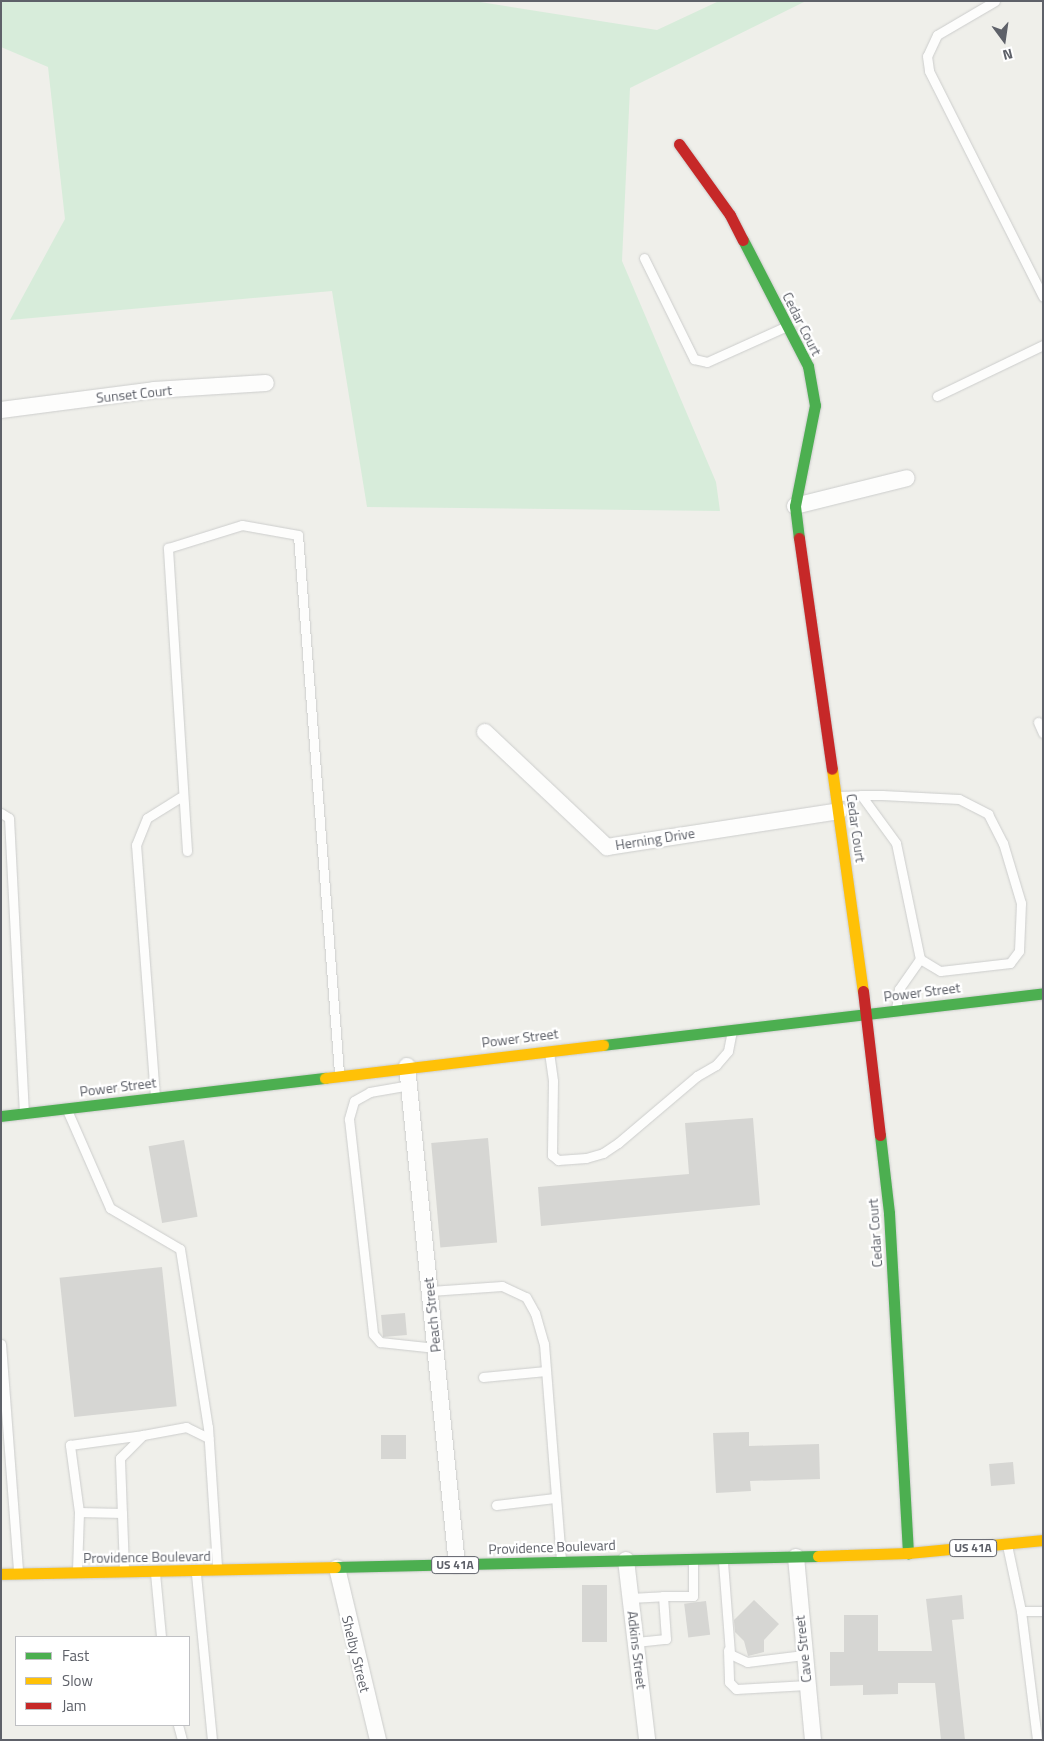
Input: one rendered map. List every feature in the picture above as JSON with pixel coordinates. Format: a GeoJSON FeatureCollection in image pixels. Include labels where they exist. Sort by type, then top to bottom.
{"type":"FeatureCollection","features":[{"type":"Feature","properties":{"kind":"main road","name":"Cedar Court"},"geometry":{"type":"LineString","coordinates":[[679,144],[730,215],[808,366],[816,405],[795,506],[866,1013],[889,1213],[908,1553]]}},
{"type":"Feature","properties":{"kind":"main road","name":"Power Street"},"geometry":{"type":"LineString","coordinates":[[1,1116],[339,1073],[1043,993]]}},
{"type":"Feature","properties":{"kind":"main road","name":"Providence Boulevard"},"geometry":{"type":"LineString","coordinates":[[1,1574],[796,1557],[908,1553],[1043,1540]]}},
{"type":"Feature","properties":{"kind":"street","name":"Sunset Court"},"geometry":{"type":"LineString","coordinates":[[1,410],[154,390],[266,383]]}},
{"type":"Feature","properties":{"kind":"street"},"geometry":{"type":"LineString","coordinates":[[795,506],[907,478]]}},
{"type":"Feature","properties":{"kind":"street","name":"Herning Drive"},"geometry":{"type":"LineString","coordinates":[[485,732],[607,846],[838,803]]}},
{"type":"Feature","properties":{"kind":"street","name":"Peach Street"},"geometry":{"type":"LineString","coordinates":[[407,1066],[457,1564]]}},
{"type":"Feature","properties":{"kind":"street","name":"Cave Street"},"geometry":{"type":"LineString","coordinates":[[796,1557],[813,1740]]}},
{"type":"Feature","properties":{"kind":"street","name":"Adkins Street"},"geometry":{"type":"LineString","coordinates":[[626,1560],[647,1740]]}},
{"type":"Feature","properties":{"kind":"street","name":"Shelby Street"},"geometry":{"type":"LineString","coordinates":[[337,1568],[378,1740]]}},
{"type":"Feature","properties":{"kind":"lane"},"geometry":{"type":"LineString","coordinates":[[995,1],[937,35],[928,56],[929,71],[1043,297]]}},
{"type":"Feature","properties":{"kind":"lane"},"geometry":{"type":"LineString","coordinates":[[644,258],[694,359],[707,362],[787,326]]}},
{"type":"Feature","properties":{"kind":"lane"},"geometry":{"type":"LineString","coordinates":[[937,396],[1043,345]]}},
{"type":"Feature","properties":{"kind":"lane"},"geometry":{"type":"LineString","coordinates":[[187,852],[180,797],[168,548],[242,526],[298,535],[339,1073]]}},
{"type":"Feature","properties":{"kind":"lane"},"geometry":{"type":"LineString","coordinates":[[1038,722],[1043,733]]}},
{"type":"Feature","properties":{"kind":"lane"},"geometry":{"type":"LineString","coordinates":[[838,803],[861,795],[959,799],[988,814],[1003,843],[1021,903],[1019,951],[1010,963],[940,971],[920,959]]}},
{"type":"Feature","properties":{"kind":"lane"},"geometry":{"type":"LineString","coordinates":[[861,795],[896,843],[920,959],[899,989],[896,1010]]}},
{"type":"Feature","properties":{"kind":"lane"},"geometry":{"type":"LineString","coordinates":[[155,1097],[136,845],[147,818],[180,797]]}},
{"type":"Feature","properties":{"kind":"lane"},"geometry":{"type":"LineString","coordinates":[[1,813],[9,818],[24,1114]]}},
{"type":"Feature","properties":{"kind":"lane"},"geometry":{"type":"LineString","coordinates":[[1,888],[12,888]]}},
{"type":"Feature","properties":{"kind":"lane"},"geometry":{"type":"LineString","coordinates":[[548,1050],[553,1081],[552,1156],[558,1160],[586,1158],[618,1143],[697,1076],[716,1065],[728,1051],[733,1029]]}},
{"type":"Feature","properties":{"kind":"lane"},"geometry":{"type":"LineString","coordinates":[[410,1085],[370,1092],[354,1101],[349,1119],[373,1334],[380,1342],[436,1348]]}},
{"type":"Feature","properties":{"kind":"lane"},"geometry":{"type":"LineString","coordinates":[[66,1108],[110,1208],[180,1249],[208,1438],[218,1570]]}},
{"type":"Feature","properties":{"kind":"lane"},"geometry":{"type":"LineString","coordinates":[[430,1291],[502,1286],[526,1297],[544,1344],[561,1562]]}},
{"type":"Feature","properties":{"kind":"lane"},"geometry":{"type":"LineString","coordinates":[[1,1344],[19,1574]]}},
{"type":"Feature","properties":{"kind":"lane"},"geometry":{"type":"LineString","coordinates":[[483,1377],[546,1372]]}},
{"type":"Feature","properties":{"kind":"lane"},"geometry":{"type":"LineString","coordinates":[[77,1573],[80,1512],[70,1445],[186,1427],[208,1438]]}},
{"type":"Feature","properties":{"kind":"lane"},"geometry":{"type":"LineString","coordinates":[[124,1572],[120,1458],[143,1435]]}},
{"type":"Feature","properties":{"kind":"lane"},"geometry":{"type":"LineString","coordinates":[[496,1506],[555,1498]]}},
{"type":"Feature","properties":{"kind":"lane"},"geometry":{"type":"LineString","coordinates":[[80,1512],[122,1513]]}},
{"type":"Feature","properties":{"kind":"lane"},"geometry":{"type":"LineString","coordinates":[[1006,1545],[1021,1611],[1037,1740]]}},
{"type":"Feature","properties":{"kind":"lane"},"geometry":{"type":"LineString","coordinates":[[723,1559],[729,1682],[736,1689],[807,1685]]}},
{"type":"Feature","properties":{"kind":"lane"},"geometry":{"type":"LineString","coordinates":[[630,1598],[693,1596],[693,1560]]}},
{"type":"Feature","properties":{"kind":"lane"},"geometry":{"type":"LineString","coordinates":[[154,1571],[161,1636]]}},
{"type":"Feature","properties":{"kind":"lane"},"geometry":{"type":"LineString","coordinates":[[195,1571],[212,1740]]}},
{"type":"Feature","properties":{"kind":"lane"},"geometry":{"type":"LineString","coordinates":[[636,1642],[666,1639],[663,1596]]}},
{"type":"Feature","properties":{"kind":"lane"},"geometry":{"type":"LineString","coordinates":[[1021,1611],[1043,1611]]}},
{"type":"Feature","properties":{"kind":"lane"},"geometry":{"type":"LineString","coordinates":[[728,1648],[738,1660],[747,1662],[804,1655]]}},
{"type":"Feature","properties":{"kind":"lane"},"geometry":{"type":"LineString","coordinates":[[178,1726],[182,1740]]}},
{"type":"Feature","properties":{"kind":"green space"},"geometry":{"type":"Polygon","coordinates":[[[1,1],[474,1],[657,30],[719,1],[806,1],[630,88],[622,261],[716,482],[720,511],[367,507],[332,291],[10,320],[65,219],[48,67],[1,47],[1,1]]]}},
{"type":"Feature","properties":{"kind":"building"},"geometry":{"type":"Polygon","coordinates":[[[753,1118],[760,1205],[541,1226],[538,1187],[689,1174],[685,1123],[753,1118]]]}},
{"type":"Feature","properties":{"kind":"building"},"geometry":{"type":"Polygon","coordinates":[[[488,1138],[497,1243],[440,1248],[431,1143],[488,1138]]]}},
{"type":"Feature","properties":{"kind":"building"},"geometry":{"type":"Polygon","coordinates":[[[184,1140],[198,1217],[162,1223],[149,1146],[184,1140]]]}},
{"type":"Feature","properties":{"kind":"building"},"geometry":{"type":"Polygon","coordinates":[[[162,1267],[177,1406],[74,1417],[60,1278],[162,1267]]]}},
{"type":"Feature","properties":{"kind":"building"},"geometry":{"type":"Polygon","coordinates":[[[405,1313],[407,1335],[383,1337],[381,1315],[405,1313]]]}},
{"type":"Feature","properties":{"kind":"building"},"geometry":{"type":"Polygon","coordinates":[[[749,1432],[749,1446],[819,1444],[820,1479],[750,1481],[751,1491],[716,1493],[713,1433],[749,1432]]]}},
{"type":"Feature","properties":{"kind":"building"},"geometry":{"type":"Polygon","coordinates":[[[381,1435],[406,1435],[406,1459],[381,1459],[381,1435]]]}},
{"type":"Feature","properties":{"kind":"building"},"geometry":{"type":"Polygon","coordinates":[[[1013,1462],[1015,1484],[991,1486],[989,1464],[1013,1462]]]}},
{"type":"Feature","properties":{"kind":"building"},"geometry":{"type":"Polygon","coordinates":[[[582,1585],[607,1585],[607,1642],[582,1642],[582,1585]]]}},
{"type":"Feature","properties":{"kind":"building"},"geometry":{"type":"Polygon","coordinates":[[[962,1595],[964,1619],[952,1620],[965,1740],[941,1740],[935,1683],[898,1683],[898,1694],[863,1695],[863,1685],[830,1686],[830,1652],[844,1652],[844,1615],[878,1615],[878,1651],[932,1651],[926,1599],[962,1595]]]}},
{"type":"Feature","properties":{"kind":"building"},"geometry":{"type":"Polygon","coordinates":[[[754,1600],[779,1624],[764,1640],[764,1652],[748,1656],[744,1641],[735,1632],[734,1620],[754,1600]]]}},
{"type":"Feature","properties":{"kind":"building"},"geometry":{"type":"Polygon","coordinates":[[[706,1601],[710,1635],[688,1637],[684,1604],[706,1601]]]}},
{"type":"Feature","properties":{"kind":"traffic: fast"},"geometry":{"type":"LineString","coordinates":[[743,240],[808,366],[815,405],[795,506],[799,538]]}},
{"type":"Feature","properties":{"kind":"traffic: fast"},"geometry":{"type":"LineString","coordinates":[[603,1045],[1043,993]]}},
{"type":"Feature","properties":{"kind":"traffic: fast"},"geometry":{"type":"LineString","coordinates":[[1,1116],[325,1078]]}},
{"type":"Feature","properties":{"kind":"traffic: fast"},"geometry":{"type":"LineString","coordinates":[[880,1135],[889,1213],[908,1553]]}},
{"type":"Feature","properties":{"kind":"traffic: fast"},"geometry":{"type":"LineString","coordinates":[[335,1567],[818,1556]]}},
{"type":"Feature","properties":{"kind":"traffic: slow"},"geometry":{"type":"LineString","coordinates":[[832,769],[863,991]]}},
{"type":"Feature","properties":{"kind":"traffic: slow"},"geometry":{"type":"LineString","coordinates":[[325,1078],[603,1045]]}},
{"type":"Feature","properties":{"kind":"traffic: slow"},"geometry":{"type":"LineString","coordinates":[[818,1556],[908,1553],[1043,1540]]}},
{"type":"Feature","properties":{"kind":"traffic: slow"},"geometry":{"type":"LineString","coordinates":[[1,1574],[335,1567]]}},
{"type":"Feature","properties":{"kind":"traffic: jam"},"geometry":{"type":"LineString","coordinates":[[679,144],[730,215],[743,240]]}},
{"type":"Feature","properties":{"kind":"traffic: jam"},"geometry":{"type":"LineString","coordinates":[[799,538],[832,769]]}},
{"type":"Feature","properties":{"kind":"traffic: jam"},"geometry":{"type":"LineString","coordinates":[[863,991],[880,1135]]}}]}
